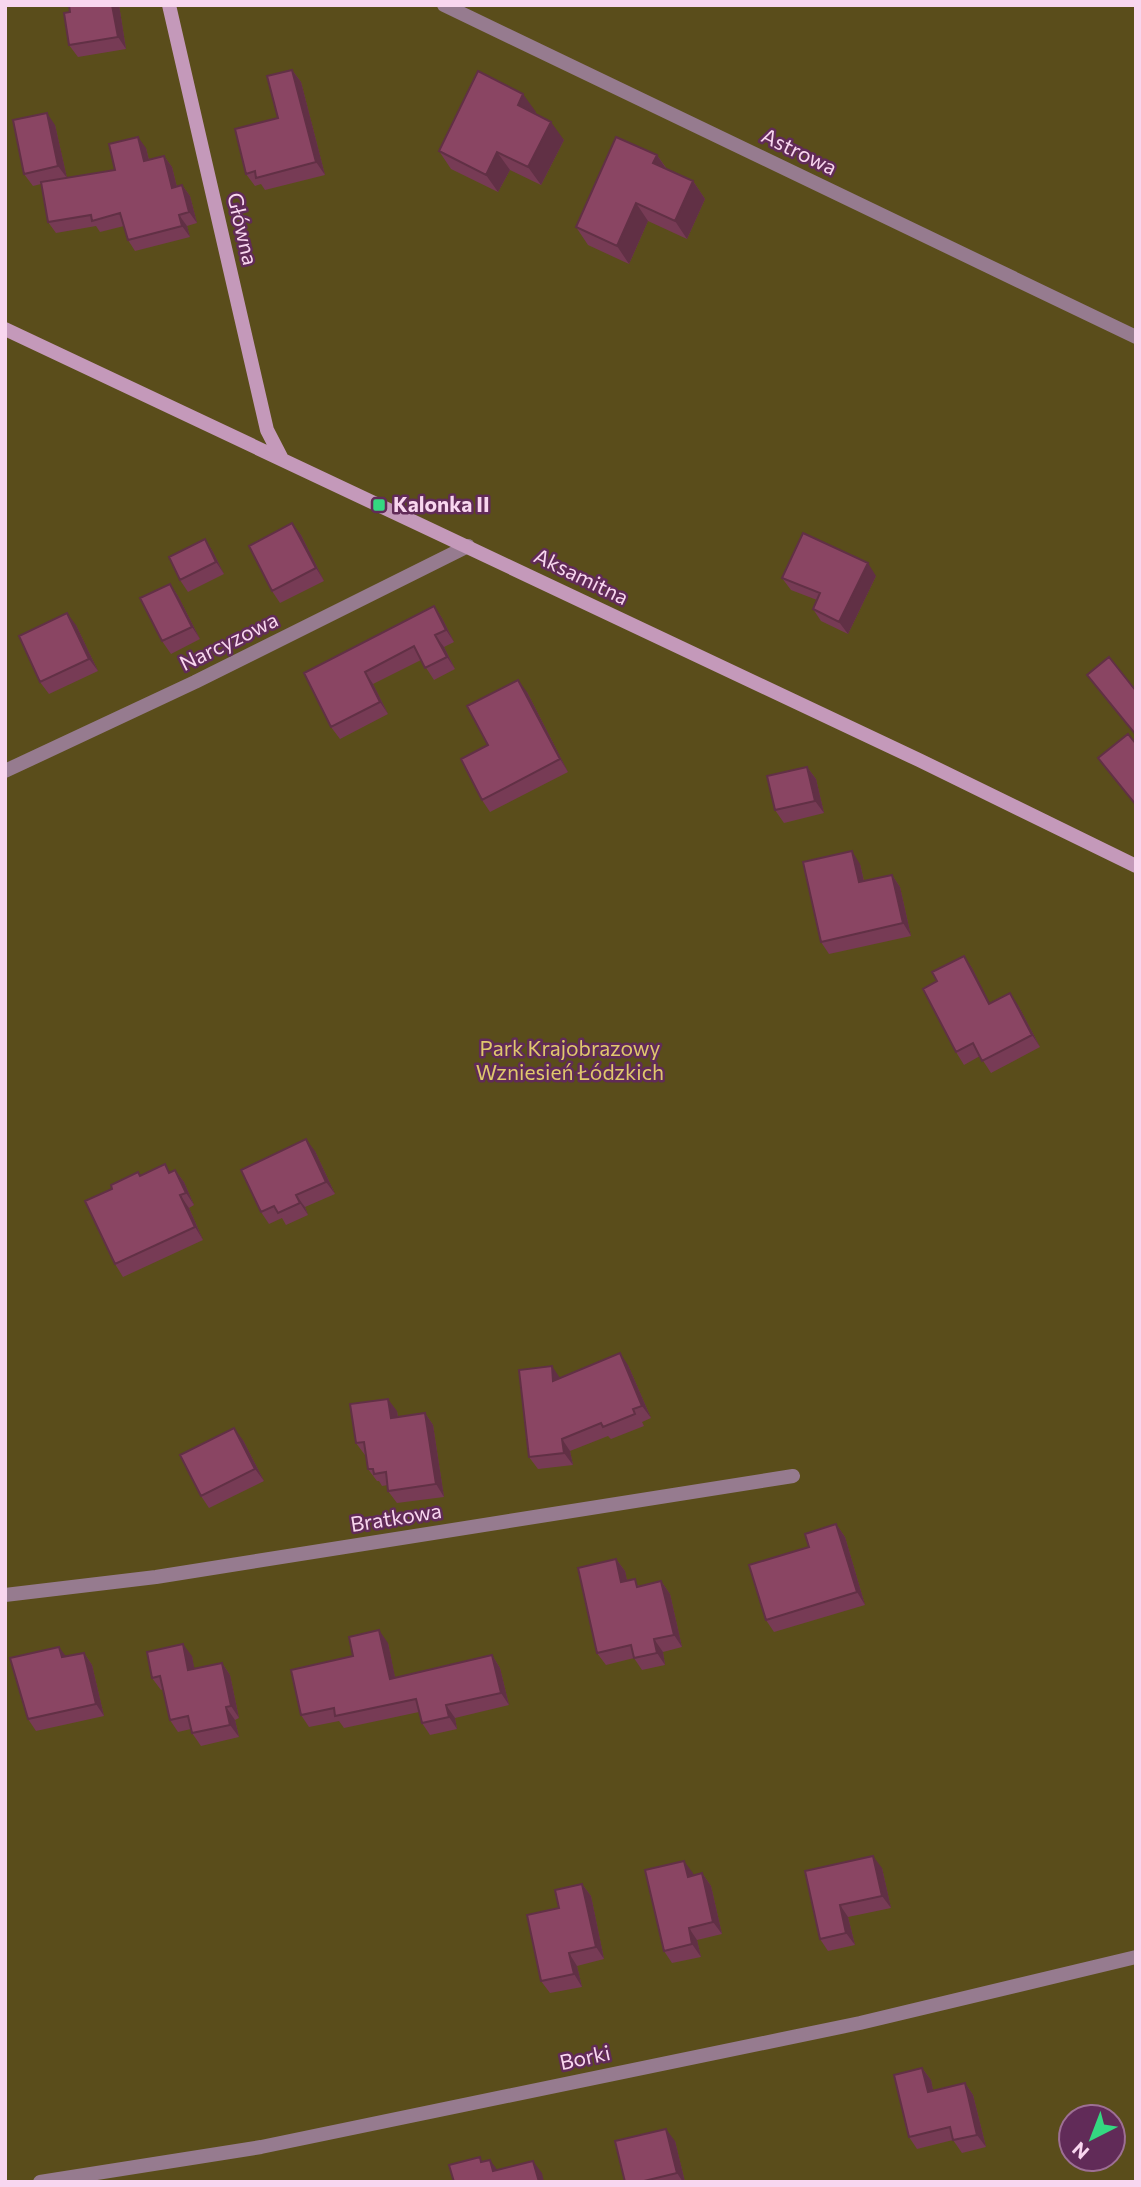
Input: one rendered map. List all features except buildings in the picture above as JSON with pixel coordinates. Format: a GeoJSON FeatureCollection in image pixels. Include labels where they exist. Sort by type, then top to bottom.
{"type":"FeatureCollection","features":[{"type":"Feature","properties":{"kind":"street","name":"Główna"},"geometry":{"type":"LineString","coordinates":[[169,5],[267,430],[282,459]]}},
{"type":"Feature","properties":{"kind":"street","name":"Astrowa"},"geometry":{"type":"LineString","coordinates":[[444,5],[1136,337]]}},
{"type":"Feature","properties":{"kind":"street","name":"Aksamitna"},"geometry":{"type":"LineString","coordinates":[[5,330],[468,546],[1136,866]]}},
{"type":"Feature","properties":{"kind":"street","name":"Narcyzowa"},"geometry":{"type":"LineString","coordinates":[[5,771],[195,682],[468,546]]}},
{"type":"Feature","properties":{"kind":"street","name":"Bratkowa"},"geometry":{"type":"LineString","coordinates":[[5,1595],[156,1577],[793,1476]]}},
{"type":"Feature","properties":{"kind":"street","name":"Borki"},"geometry":{"type":"LineString","coordinates":[[40,2182],[261,2147],[860,2023],[1095,1969],[1136,1957]]}},
{"type":"Feature","properties":{"kind":"green space","name":"Park Krajobrazowy Wzniesień Łódzkich"},"geometry":{"type":"Polygon","coordinates":[[[5,5],[1136,5],[1136,2182],[5,2182],[5,5]]]}},
{"type":"Feature","properties":{"kind":"place","name":"Kalonka II"},"geometry":{"type":"Point","coordinates":[379,505]}}]}
